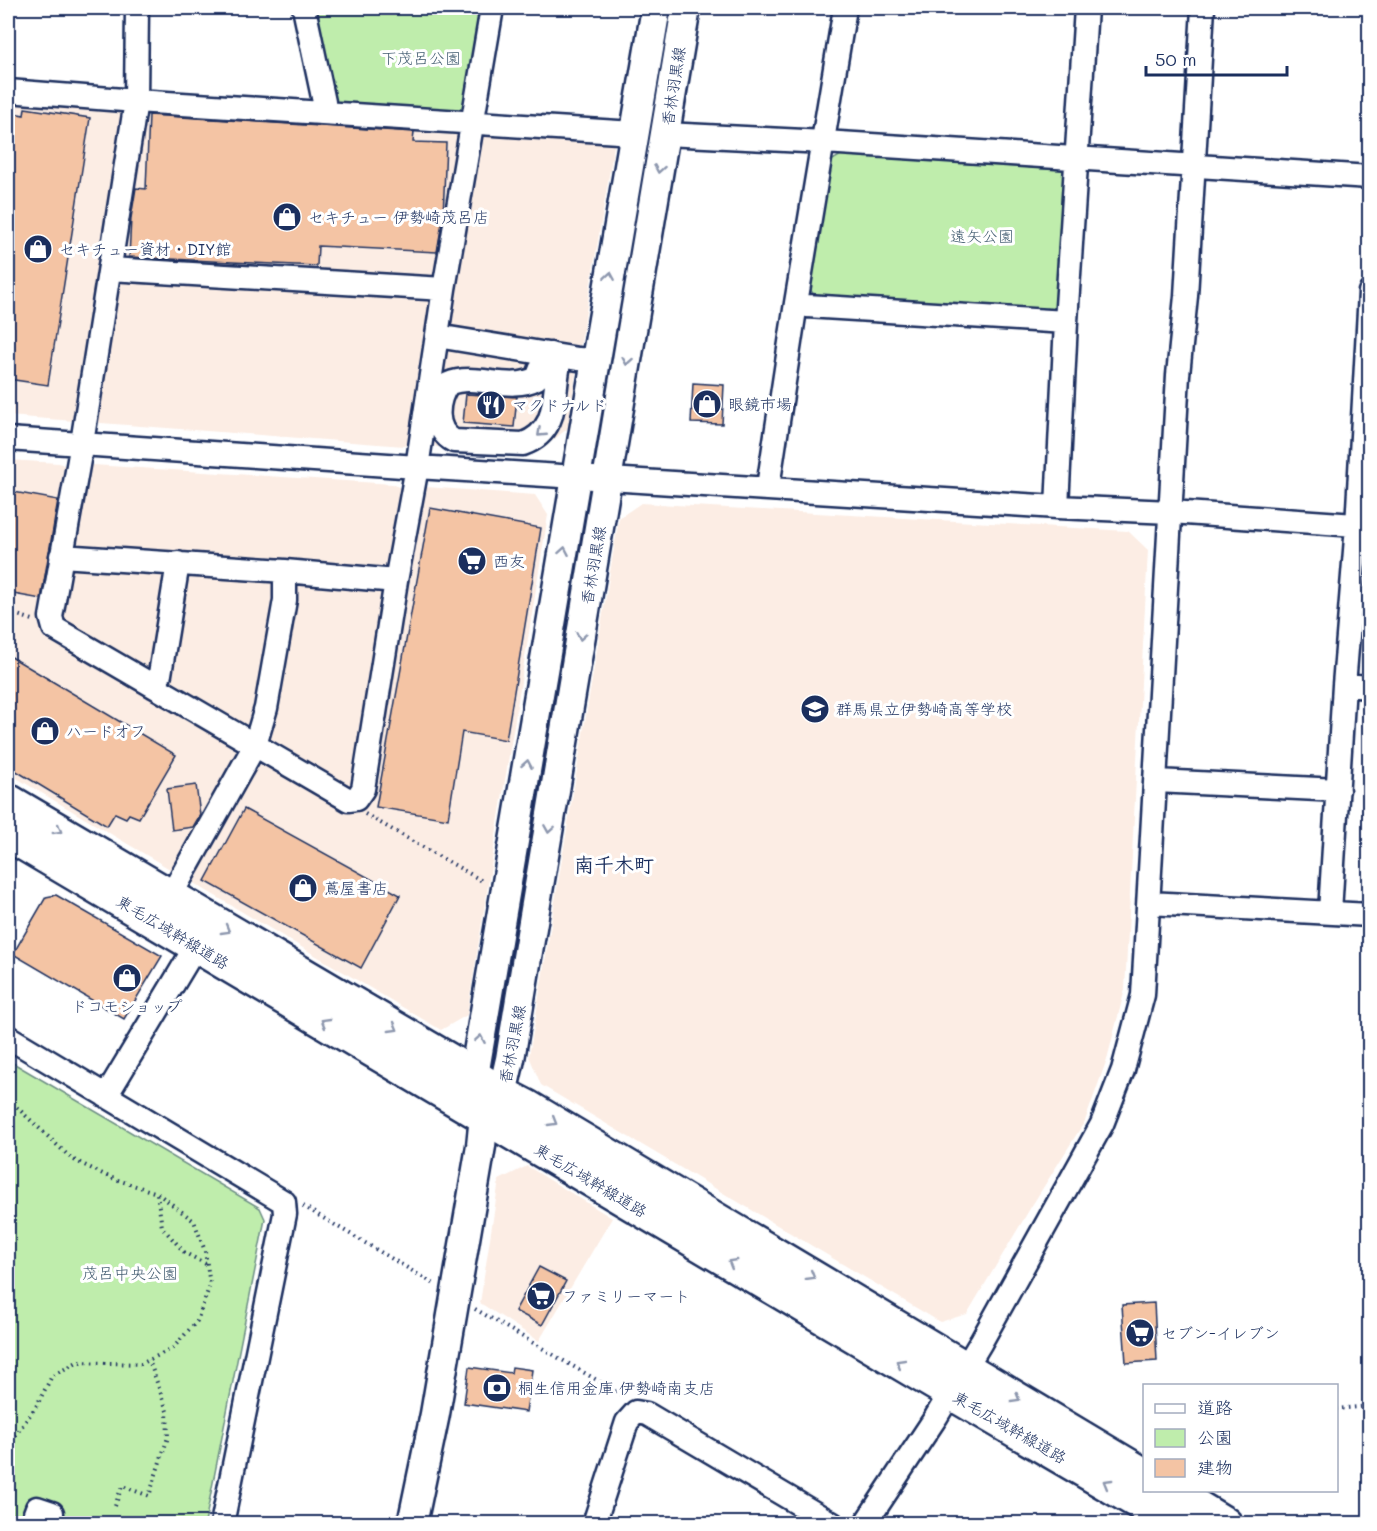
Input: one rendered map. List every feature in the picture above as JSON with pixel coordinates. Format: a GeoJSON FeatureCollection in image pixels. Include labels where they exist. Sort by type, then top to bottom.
{"type":"FeatureCollection","features":[{"type":"Feature","properties":{"kind":"highway","name":"東毛広域幹線道路"},"geometry":{"type":"LineString","coordinates":[[8,801],[474,1076],[493,1105]]}},
{"type":"Feature","properties":{"kind":"highway","name":"東毛広域幹線道路"},"geometry":{"type":"LineString","coordinates":[[8,834],[196,945],[493,1105],[958,1380],[1176,1524]]}},
{"type":"Feature","properties":{"kind":"highway","name":"東毛広域幹線道路"},"geometry":{"type":"LineString","coordinates":[[958,1380],[1143,1474]]}},
{"type":"Feature","properties":{"kind":"highway"},"geometry":{"type":"LineString","coordinates":[[1172,1492],[1225,1524]]}},
{"type":"Feature","properties":{"kind":"main road","name":"香林羽黒線"},"geometry":{"type":"LineString","coordinates":[[474,1076],[656,8]]}},
{"type":"Feature","properties":{"kind":"main road","name":"香林羽黒線"},"geometry":{"type":"LineString","coordinates":[[412,1524],[435,1414],[481,1146],[514,1037],[686,8]]}},
{"type":"Feature","properties":{"kind":"street"},"geometry":{"type":"LineString","coordinates":[[137,8],[136,102],[82,443],[51,617],[54,628],[349,800],[359,796],[363,789],[492,8]]}},
{"type":"Feature","properties":{"kind":"street"},"geometry":{"type":"LineString","coordinates":[[304,8],[324,102],[324,113]]}},
{"type":"Feature","properties":{"kind":"street"},"geometry":{"type":"LineString","coordinates":[[768,487],[845,8]]}},
{"type":"Feature","properties":{"kind":"street"},"geometry":{"type":"LineString","coordinates":[[1058,507],[1066,322],[1086,8]]}},
{"type":"Feature","properties":{"kind":"street"},"geometry":{"type":"LineString","coordinates":[[865,1524],[958,1380],[1102,1124],[1123,1070],[1143,995],[1178,375],[1186,296],[1203,8]]}},
{"type":"Feature","properties":{"kind":"street"},"geometry":{"type":"LineString","coordinates":[[8,91],[136,102],[634,133]]}},
{"type":"Feature","properties":{"kind":"street"},"geometry":{"type":"LineString","coordinates":[[665,134],[1370,177]]}},
{"type":"Feature","properties":{"kind":"street"},"geometry":{"type":"LineString","coordinates":[[110,269],[444,289]]}},
{"type":"Feature","properties":{"kind":"street"},"geometry":{"type":"LineString","coordinates":[[1330,912],[1344,686],[1363,526],[1370,292]]}},
{"type":"Feature","properties":{"kind":"street"},"geometry":{"type":"LineString","coordinates":[[796,303],[807,306],[1066,322]]}},
{"type":"Feature","properties":{"kind":"street"},"geometry":{"type":"LineString","coordinates":[[437,336],[550,358],[596,360]]}},
{"type":"Feature","properties":{"kind":"street"},"geometry":{"type":"LineString","coordinates":[[550,358],[558,370],[549,425],[541,435],[523,444],[454,441],[442,431],[439,415],[443,392],[448,384],[463,381],[517,385],[528,383],[537,378],[541,368],[550,358]]}},
{"type":"Feature","properties":{"kind":"street"},"geometry":{"type":"LineString","coordinates":[[8,438],[417,467],[1171,512],[1363,526]]}},
{"type":"Feature","properties":{"kind":"street"},"geometry":{"type":"LineString","coordinates":[[61,556],[396,581]]}},
{"type":"Feature","properties":{"kind":"street"},"geometry":{"type":"LineString","coordinates":[[155,687],[160,675],[178,563]]}},
{"type":"Feature","properties":{"kind":"street"},"geometry":{"type":"LineString","coordinates":[[170,897],[255,745],[266,708],[285,600],[285,571]]}},
{"type":"Feature","properties":{"kind":"street"},"geometry":{"type":"LineString","coordinates":[[1344,686],[1370,687]]}},
{"type":"Feature","properties":{"kind":"street"},"geometry":{"type":"LineString","coordinates":[[1156,781],[1338,789]]}},
{"type":"Feature","properties":{"kind":"street"},"geometry":{"type":"LineString","coordinates":[[1149,903],[1370,915]]}},
{"type":"Feature","properties":{"kind":"street"},"geometry":{"type":"LineString","coordinates":[[106,1096],[196,945]]}},
{"type":"Feature","properties":{"kind":"street"},"geometry":{"type":"LineString","coordinates":[[8,1037],[284,1202],[285,1208],[222,1524]]}},
{"type":"Feature","properties":{"kind":"street"},"geometry":{"type":"LineString","coordinates":[[594,1524],[627,1422],[636,1412],[647,1414],[833,1524]]}},
{"type":"Feature","properties":{"kind":"street"},"geometry":{"type":"LineString","coordinates":[[31,1524],[37,1509],[52,1513]]}},
{"type":"Feature","properties":{"kind":"path"},"geometry":{"type":"LineString","coordinates":[[360,810],[371,819],[488,885]]}},
{"type":"Feature","properties":{"kind":"path"},"geometry":{"type":"LineString","coordinates":[[8,1099],[72,1159],[109,1178],[157,1193],[194,1221],[205,1251],[210,1285],[197,1321],[173,1348],[141,1364],[77,1362],[52,1376],[38,1405],[8,1446],[12,1465],[8,1477]]}},
{"type":"Feature","properties":{"kind":"path"},"geometry":{"type":"LineString","coordinates":[[157,1193],[162,1227],[185,1253],[207,1264]]}},
{"type":"Feature","properties":{"kind":"path"},"geometry":{"type":"LineString","coordinates":[[300,1204],[438,1286]]}},
{"type":"Feature","properties":{"kind":"path"},"geometry":{"type":"LineString","coordinates":[[472,1307],[631,1400]]}},
{"type":"Feature","properties":{"kind":"path"},"geometry":{"type":"LineString","coordinates":[[115,1506],[122,1486],[148,1496],[168,1437],[167,1411],[149,1360]]}},
{"type":"Feature","properties":{"kind":"path"},"geometry":{"type":"LineString","coordinates":[[1338,1409],[1370,1406]]}},
{"type":"Feature","properties":{"kind":"shaded area"},"geometry":{"type":"Polygon","coordinates":[[[8,103],[607,137],[614,146],[568,428],[540,451],[436,447],[430,443],[411,443],[404,446],[8,416],[8,103]]]}},
{"type":"Feature","properties":{"kind":"shaded area"},"geometry":{"type":"Polygon","coordinates":[[[8,460],[59,463],[86,468],[93,465],[393,484],[402,489],[420,491],[426,487],[535,495],[548,515],[467,1015],[441,1030],[8,773],[8,460]]]}},
{"type":"Feature","properties":{"kind":"shaded area"},"geometry":{"type":"Polygon","coordinates":[[[641,503],[1128,531],[1148,550],[1125,989],[1107,1059],[1085,1121],[967,1314],[940,1322],[541,1085],[529,1056],[619,518],[641,503]]]}},
{"type":"Feature","properties":{"kind":"shaded area"},"geometry":{"type":"Polygon","coordinates":[[[527,1166],[612,1218],[539,1341],[480,1303],[499,1180],[527,1166]]]}},
{"type":"Feature","properties":{"kind":"green space","name":"下茂呂公園"},"geometry":{"type":"Polygon","coordinates":[[[312,8],[484,8],[468,105],[463,111],[335,105],[312,8]]]}},
{"type":"Feature","properties":{"kind":"green space","name":"遠矢公園"},"geometry":{"type":"Polygon","coordinates":[[[841,155],[1064,170],[1069,178],[1061,309],[1053,313],[814,295],[810,289],[831,161],[841,155]]]}},
{"type":"Feature","properties":{"kind":"green space","name":"茂呂中央公園"},"geometry":{"type":"Polygon","coordinates":[[[8,1060],[260,1208],[265,1219],[205,1523],[8,1524],[8,1060]]]}},
{"type":"Feature","properties":{"kind":"building","name":"セキチュー資材・DIY館"},"geometry":{"type":"Polygon","coordinates":[[[25,108],[90,118],[48,385],[8,379],[8,112],[24,115],[25,108]]]}},
{"type":"Feature","properties":{"kind":"building","name":"セキチュー 伊勢崎茂呂店"},"geometry":{"type":"Polygon","coordinates":[[[149,115],[414,132],[413,142],[446,143],[443,217],[437,252],[318,246],[317,266],[129,257],[131,218],[136,188],[146,189],[149,115]]]}},
{"type":"Feature","properties":{"kind":"building","name":"眼鏡市場"},"geometry":{"type":"Polygon","coordinates":[[[693,383],[724,385],[722,424],[691,423],[693,383]]]}},
{"type":"Feature","properties":{"kind":"building","name":"マクドナルド"},"geometry":{"type":"Polygon","coordinates":[[[466,394],[517,397],[514,427],[463,423],[466,394]]]}},
{"type":"Feature","properties":{"kind":"building"},"geometry":{"type":"Polygon","coordinates":[[[8,491],[58,500],[41,599],[8,593],[8,491]]]}},
{"type":"Feature","properties":{"kind":"building"},"geometry":{"type":"Polygon","coordinates":[[[430,508],[541,528],[506,740],[462,732],[448,819],[376,807],[430,508]]]}},
{"type":"Feature","properties":{"kind":"building"},"geometry":{"type":"Polygon","coordinates":[[[8,655],[176,755],[139,818],[129,814],[126,818],[115,813],[107,826],[8,766],[8,655]]]}},
{"type":"Feature","properties":{"kind":"building"},"geometry":{"type":"Polygon","coordinates":[[[196,785],[200,815],[193,827],[172,830],[167,789],[196,785]]]}},
{"type":"Feature","properties":{"kind":"building","name":"蔦屋書店"},"geometry":{"type":"Polygon","coordinates":[[[244,809],[400,895],[361,968],[205,881],[244,809]]]}},
{"type":"Feature","properties":{"kind":"building"},"geometry":{"type":"Polygon","coordinates":[[[56,895],[162,956],[124,1019],[13,954],[46,897],[56,895]]]}},
{"type":"Feature","properties":{"kind":"building","name":"ファミリーマート"},"geometry":{"type":"Polygon","coordinates":[[[539,1267],[566,1281],[542,1325],[515,1311],[539,1267]]]}},
{"type":"Feature","properties":{"kind":"building","name":"セブン-イレブン"},"geometry":{"type":"Polygon","coordinates":[[[1154,1303],[1157,1361],[1126,1363],[1122,1305],[1154,1303]]]}},
{"type":"Feature","properties":{"kind":"building","name":"桐生信用金庫 伊勢崎南支店"},"geometry":{"type":"Polygon","coordinates":[[[469,1367],[511,1373],[512,1367],[532,1370],[526,1412],[464,1403],[469,1367]]]}},
{"type":"Feature","properties":{"kind":"place","name":"セキチュー 伊勢崎茂呂店"},"geometry":{"type":"Point","coordinates":[287,217]}},
{"type":"Feature","properties":{"kind":"place","name":"セキチュー資材・DIY館"},"geometry":{"type":"Point","coordinates":[38,249]}},
{"type":"Feature","properties":{"kind":"place","name":"眼鏡市場"},"geometry":{"type":"Point","coordinates":[707,404]}},
{"type":"Feature","properties":{"kind":"place","name":"マクドナルド"},"geometry":{"type":"Point","coordinates":[491,405]}},
{"type":"Feature","properties":{"kind":"place","name":"西友"},"geometry":{"type":"Point","coordinates":[472,561]}},
{"type":"Feature","properties":{"kind":"place","name":"群馬県立伊勢崎高等学校"},"geometry":{"type":"Point","coordinates":[815,709]}},
{"type":"Feature","properties":{"kind":"place","name":"ハードオフ"},"geometry":{"type":"Point","coordinates":[45,731]}},
{"type":"Feature","properties":{"kind":"place","name":"蔦屋書店"},"geometry":{"type":"Point","coordinates":[303,888]}},
{"type":"Feature","properties":{"kind":"place","name":"ドコモショップ"},"geometry":{"type":"Point","coordinates":[127,978]}},
{"type":"Feature","properties":{"kind":"place","name":"ファミリーマート"},"geometry":{"type":"Point","coordinates":[541,1296]}},
{"type":"Feature","properties":{"kind":"place","name":"セブン-イレブン"},"geometry":{"type":"Point","coordinates":[1140,1333]}},
{"type":"Feature","properties":{"kind":"place","name":"桐生信用金庫 伊勢崎南支店"},"geometry":{"type":"Point","coordinates":[497,1388]}},
{"type":"Feature","properties":{"kind":"district","name":"南千木町"},"geometry":{"type":"Point","coordinates":[614,865]}}]}
